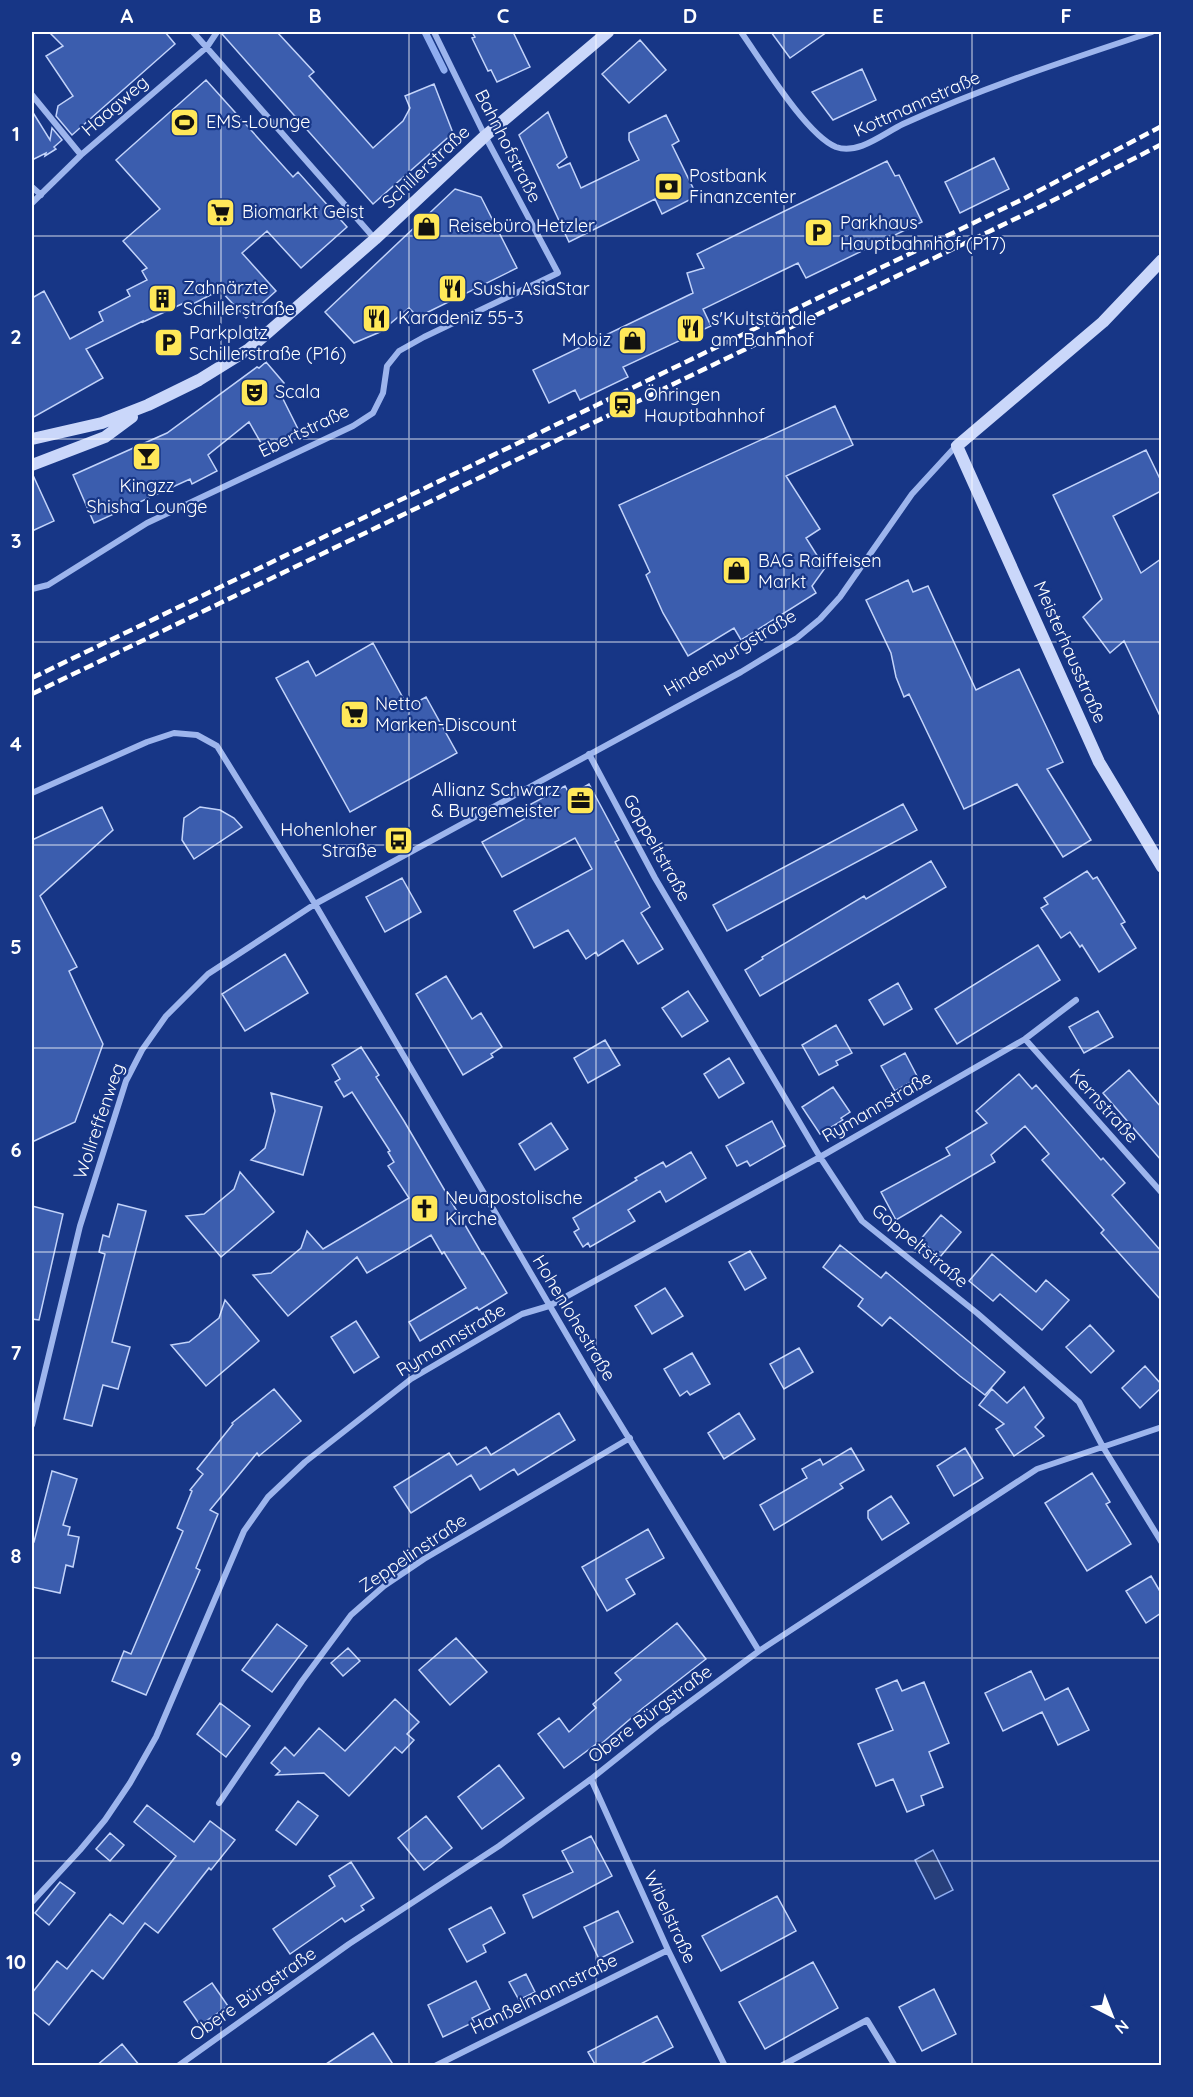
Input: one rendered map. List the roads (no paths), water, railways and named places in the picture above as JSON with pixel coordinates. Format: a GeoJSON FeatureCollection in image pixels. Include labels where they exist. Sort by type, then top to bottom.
{"type":"FeatureCollection","features":[{"type":"Feature","properties":{"kind":"main road","name":"Schillerstraße"},"geometry":{"type":"LineString","coordinates":[[32,439],[102,423],[148,405],[199,380],[249,349],[375,239],[485,136],[608,32]]}},
{"type":"Feature","properties":{"kind":"main road","name":"Hindenburgstraße"},"geometry":{"type":"LineString","coordinates":[[957,446],[1103,322],[1160,263]]}},
{"type":"Feature","properties":{"kind":"main road","name":"Schillerstraße"},"geometry":{"type":"LineString","coordinates":[[32,465],[105,437],[148,405]]}},
{"type":"Feature","properties":{"kind":"main road","name":"Meisterhausstraße"},"geometry":{"type":"LineString","coordinates":[[957,446],[1099,762],[1161,867]]}},
{"type":"Feature","properties":{"kind":"street"},"geometry":{"type":"LineString","coordinates":[[193,32],[375,239]]}},
{"type":"Feature","properties":{"kind":"street","name":"Haagweg"},"geometry":{"type":"LineString","coordinates":[[32,203],[81,155],[207,47],[217,32]]}},
{"type":"Feature","properties":{"kind":"street","name":"Bahnhofstraße"},"geometry":{"type":"LineString","coordinates":[[434,32],[485,136],[558,273]]}},
{"type":"Feature","properties":{"kind":"street","name":"Kottmannstraße"},"geometry":{"type":"LineString","coordinates":[[741,32],[802,119],[817,134],[836,146],[849,149],[865,145],[892,129],[953,101],[1152,32]]}},
{"type":"Feature","properties":{"kind":"street"},"geometry":{"type":"LineString","coordinates":[[32,95],[81,155]]}},
{"type":"Feature","properties":{"kind":"street"},"geometry":{"type":"LineString","coordinates":[[32,187],[41,195]]}},
{"type":"Feature","properties":{"kind":"street","name":"Ebertstraße"},"geometry":{"type":"LineString","coordinates":[[32,589],[48,585],[147,523],[353,426],[373,412],[382,393],[387,366],[399,351],[558,273]]}},
{"type":"Feature","properties":{"kind":"street","name":"Hindenburgstraße"},"geometry":{"type":"LineString","coordinates":[[315,904],[741,672],[797,638],[820,620],[840,597],[912,494],[957,446]]}},
{"type":"Feature","properties":{"kind":"street","name":"Hohenlohestraße"},"geometry":{"type":"LineString","coordinates":[[32,794],[147,742],[174,733],[197,735],[217,746],[315,904],[549,1306],[759,1651]]}},
{"type":"Feature","properties":{"kind":"street","name":"Goppeltstraße"},"geometry":{"type":"LineString","coordinates":[[589,754],[655,878],[820,1157],[862,1221],[977,1313],[1079,1402],[1103,1447],[1161,1543]]}},
{"type":"Feature","properties":{"kind":"street","name":"Wollreffenweg"},"geometry":{"type":"LineString","coordinates":[[32,1425],[80,1226],[126,1081],[142,1050],[166,1016],[208,974],[315,904]]}},
{"type":"Feature","properties":{"kind":"street","name":"Rymannstraße"},"geometry":{"type":"LineString","coordinates":[[32,1902],[81,1850],[130,1784],[156,1737],[244,1531],[268,1497],[305,1462],[411,1379],[522,1314],[549,1306],[820,1157],[1025,1040],[1076,1000]]}},
{"type":"Feature","properties":{"kind":"street","name":"Kernstraße"},"geometry":{"type":"LineString","coordinates":[[1025,1040],[1161,1193]]}},
{"type":"Feature","properties":{"kind":"street","name":"Obere Bürgstraße"},"geometry":{"type":"LineString","coordinates":[[178,2066],[349,1944],[499,1846],[759,1651],[1037,1469],[1161,1427]]}},
{"type":"Feature","properties":{"kind":"street","name":"Zeppelinstraße"},"geometry":{"type":"LineString","coordinates":[[219,1803],[346,1619],[384,1586],[424,1559],[630,1438]]}},
{"type":"Feature","properties":{"kind":"street","name":"Wibelstraße"},"geometry":{"type":"LineString","coordinates":[[591,1779],[668,1950],[725,2066]]}},
{"type":"Feature","properties":{"kind":"street","name":"Hanßelmannstraße"},"geometry":{"type":"LineString","coordinates":[[435,2066],[668,1950]]}},
{"type":"Feature","properties":{"kind":"street"},"geometry":{"type":"LineString","coordinates":[[781,2066],[867,2020],[895,2066]]}},
{"type":"Feature","properties":{"kind":"water"},"geometry":{"type":"Polygon","coordinates":[[[933,1850],[953,1890],[935,1899],[915,1860],[933,1850]]]}},
{"type":"Feature","properties":{"kind":"waterway"},"geometry":{"type":"LineString","coordinates":[[425,32],[444,70]]}},
{"type":"Feature","properties":{"kind":"railway"},"geometry":{"type":"LineString","coordinates":[[32,678],[1023,199],[1162,126]]}},
{"type":"Feature","properties":{"kind":"railway"},"geometry":{"type":"LineString","coordinates":[[32,694],[1046,204],[1162,144]]}},
{"type":"Feature","properties":{"kind":"place","name":"EMS-Lounge"},"geometry":{"type":"Point","coordinates":[185,122]}},
{"type":"Feature","properties":{"kind":"place","name":"Postbank Finanzcenter"},"geometry":{"type":"Point","coordinates":[668,186]}},
{"type":"Feature","properties":{"kind":"place","name":"Biomarkt Geist"},"geometry":{"type":"Point","coordinates":[221,212]}},
{"type":"Feature","properties":{"kind":"place","name":"Reisebüro Hetzler"},"geometry":{"type":"Point","coordinates":[427,226]}},
{"type":"Feature","properties":{"kind":"place","name":"Parkhaus Hauptbahnhof (P17)"},"geometry":{"type":"Point","coordinates":[819,233]}},
{"type":"Feature","properties":{"kind":"place","name":"Sushi AsiaStar"},"geometry":{"type":"Point","coordinates":[452,289]}},
{"type":"Feature","properties":{"kind":"place","name":"Zahnärzte Schillerstraße"},"geometry":{"type":"Point","coordinates":[162,298]}},
{"type":"Feature","properties":{"kind":"place","name":"Karadeniz 55-3"},"geometry":{"type":"Point","coordinates":[377,318]}},
{"type":"Feature","properties":{"kind":"place","name":"s'Kultständle am Bahnhof"},"geometry":{"type":"Point","coordinates":[690,329]}},
{"type":"Feature","properties":{"kind":"place","name":"Mobiz"},"geometry":{"type":"Point","coordinates":[632,340]}},
{"type":"Feature","properties":{"kind":"place","name":"Parkplatz Schillerstraße (P16)"},"geometry":{"type":"Point","coordinates":[168,343]}},
{"type":"Feature","properties":{"kind":"place","name":"Scala"},"geometry":{"type":"Point","coordinates":[254,392]}},
{"type":"Feature","properties":{"kind":"place","name":"Öhringen Hauptbahnhof"},"geometry":{"type":"Point","coordinates":[623,405]}},
{"type":"Feature","properties":{"kind":"place","name":"Kingzz Shisha Lounge"},"geometry":{"type":"Point","coordinates":[147,457]}},
{"type":"Feature","properties":{"kind":"place","name":"BAG Raiffeisen Markt"},"geometry":{"type":"Point","coordinates":[737,571]}},
{"type":"Feature","properties":{"kind":"place","name":"Netto Marken-Discount"},"geometry":{"type":"Point","coordinates":[354,714]}},
{"type":"Feature","properties":{"kind":"place","name":"Allianz Schwarz & Burgemeister"},"geometry":{"type":"Point","coordinates":[581,800]}},
{"type":"Feature","properties":{"kind":"place","name":"Hohenloher Straße"},"geometry":{"type":"Point","coordinates":[398,840]}},
{"type":"Feature","properties":{"kind":"place","name":"Neuapostolische Kirche"},"geometry":{"type":"Point","coordinates":[424,1208]}}]}
